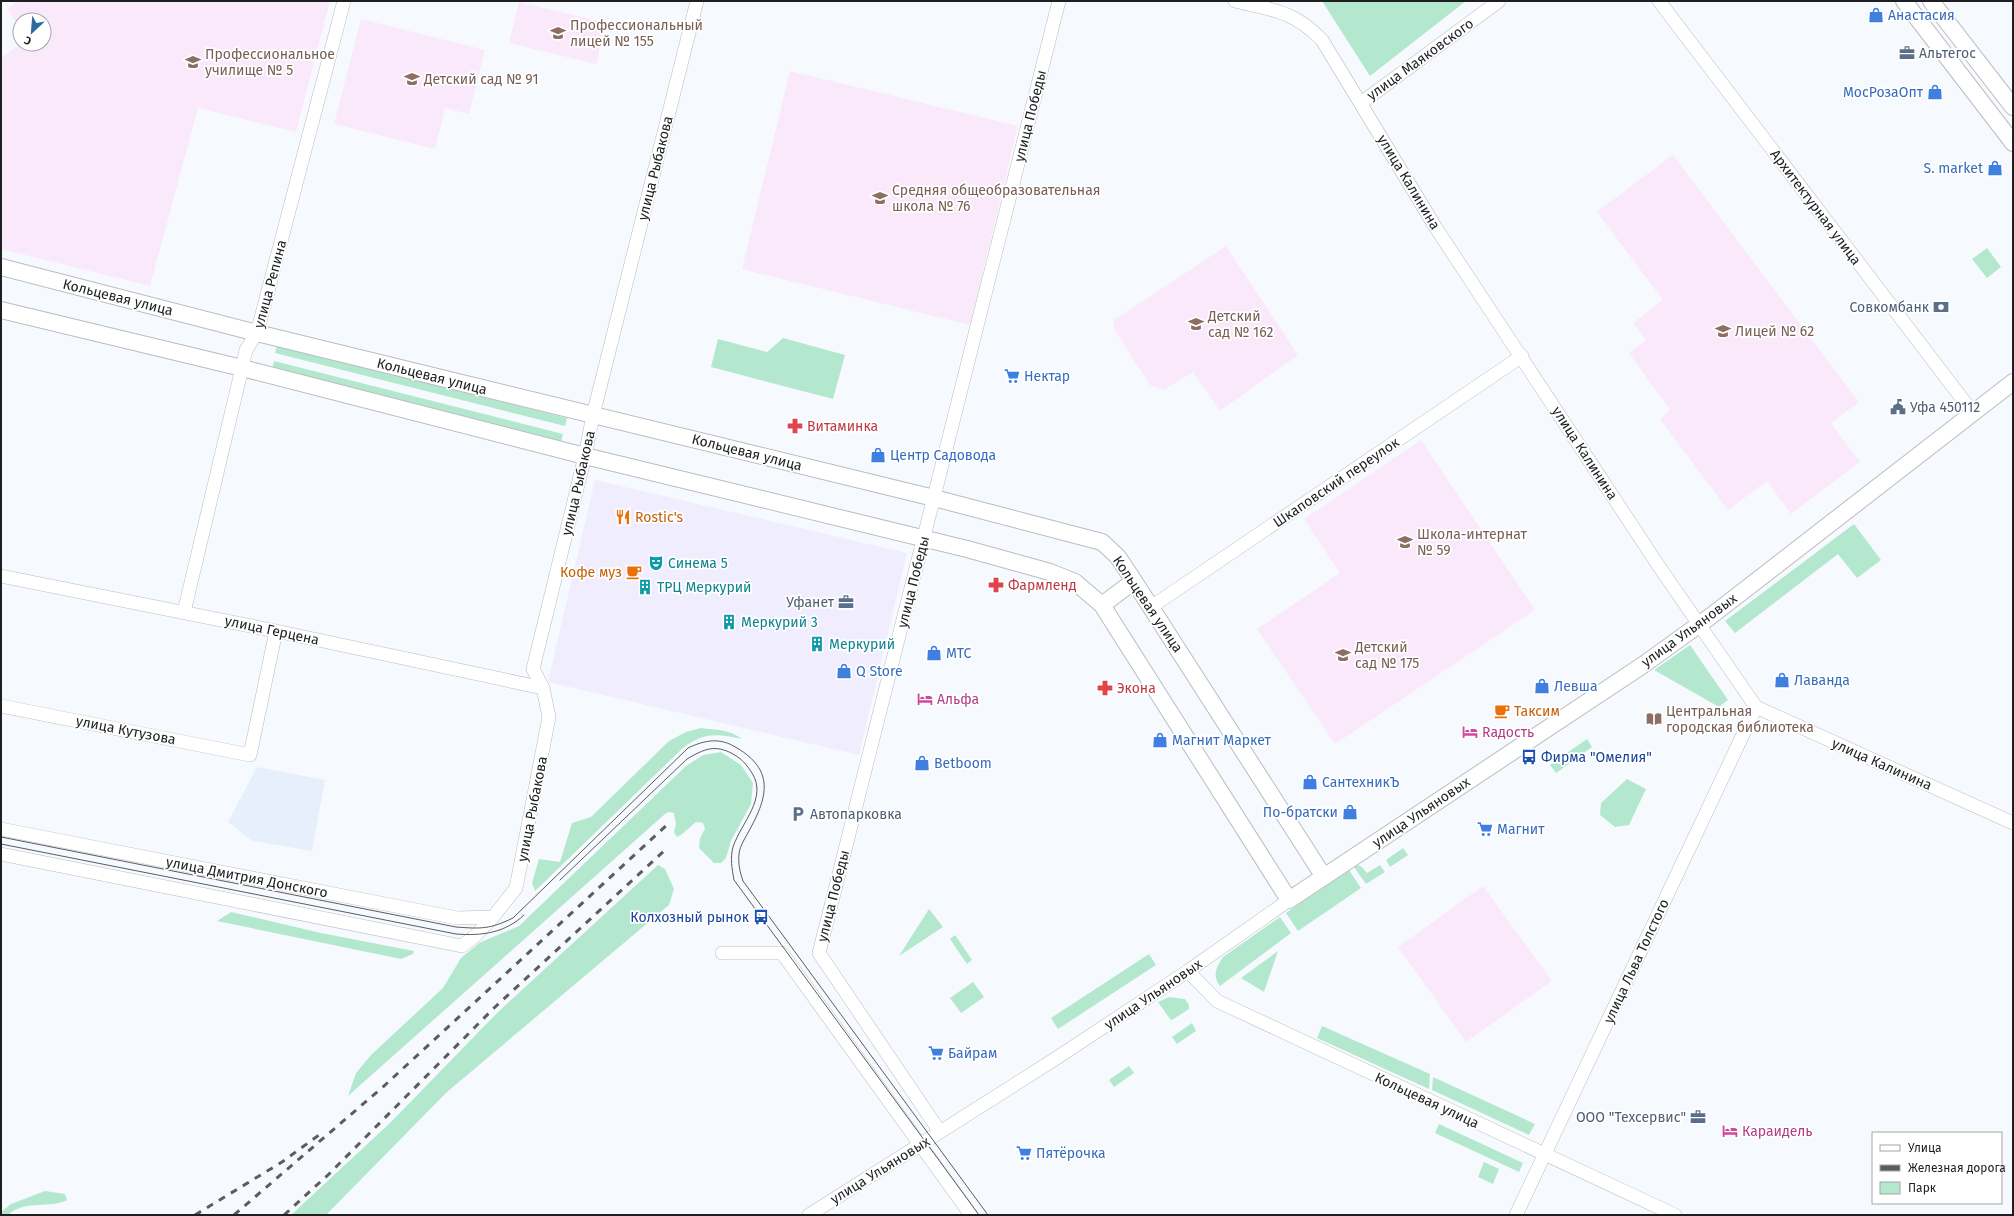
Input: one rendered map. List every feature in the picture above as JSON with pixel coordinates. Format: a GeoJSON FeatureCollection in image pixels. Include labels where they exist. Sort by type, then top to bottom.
{"type":"FeatureCollection","features":[{"type":"Feature","properties":{"kind":"main road"},"geometry":{"type":"LineString","coordinates":[[1904,1],[2013,143]]}},
{"type":"Feature","properties":{"kind":"main road"},"geometry":{"type":"LineString","coordinates":[[1931,1],[2013,107]]}},
{"type":"Feature","properties":{"kind":"main road","name":"Кольцевая улица"},"geometry":{"type":"LineString","coordinates":[[1,267],[257,333],[934,498],[1102,542],[1118,557],[1134,581],[1324,877]]}},
{"type":"Feature","properties":{"kind":"main road"},"geometry":{"type":"LineString","coordinates":[[1,310],[242,368],[585,456],[924,539],[967,548],[1050,572],[1075,582],[1102,605],[1289,900]]}},
{"type":"Feature","properties":{"kind":"main road","name":"улица Ульяновых"},"geometry":{"type":"LineString","coordinates":[[1289,900],[1636,669],[1698,625],[2013,382]]}},
{"type":"Feature","properties":{"kind":"main road"},"geometry":{"type":"LineString","coordinates":[[1102,605],[1134,581]]}},
{"type":"Feature","properties":{"kind":"street","name":"улица Репина"},"geometry":{"type":"LineString","coordinates":[[184,612],[246,350],[257,333],[344,1]]}},
{"type":"Feature","properties":{"kind":"street","name":"улица Рыбакова"},"geometry":{"type":"LineString","coordinates":[[462,946],[475,936],[493,917],[516,888],[549,717],[543,688],[533,669],[585,456],[593,415],[697,1]]}},
{"type":"Feature","properties":{"kind":"street","name":"улица Победы"},"geometry":{"type":"LineString","coordinates":[[940,1132],[819,953],[1059,1]]}},
{"type":"Feature","properties":{"kind":"street","name":"улица Калинина"},"geometry":{"type":"LineString","coordinates":[[1235,1],[1282,12],[1307,25],[1322,40],[1436,228],[1522,356],[1698,625],[1756,707],[2013,823]]}},
{"type":"Feature","properties":{"kind":"street","name":"улица Маяковского"},"geometry":{"type":"LineString","coordinates":[[1360,103],[1499,1]]}},
{"type":"Feature","properties":{"kind":"street","name":"Архитектурная улица"},"geometry":{"type":"LineString","coordinates":[[1659,1],[1972,413]]}},
{"type":"Feature","properties":{"kind":"street","name":"Шкаповский переулок"},"geometry":{"type":"LineString","coordinates":[[1151,607],[1522,356]]}},
{"type":"Feature","properties":{"kind":"street","name":"улица Герцена"},"geometry":{"type":"LineString","coordinates":[[1,576],[276,631],[543,688]]}},
{"type":"Feature","properties":{"kind":"street","name":"улица Кутузова"},"geometry":{"type":"LineString","coordinates":[[1,706],[250,755],[276,631]]}},
{"type":"Feature","properties":{"kind":"street","name":"улица Льва Толстого"},"geometry":{"type":"LineString","coordinates":[[1516,1215],[1543,1154],[1556,1131],[1756,707]]}},
{"type":"Feature","properties":{"kind":"street","name":"улица Дмитрия Донского"},"geometry":{"type":"LineString","coordinates":[[1,829],[457,918],[493,917]]}},
{"type":"Feature","properties":{"kind":"street","name":"улица Дмитрия Донского"},"geometry":{"type":"LineString","coordinates":[[1,854],[462,946]]}},
{"type":"Feature","properties":{"kind":"street","name":"улица Ульяновых"},"geometry":{"type":"LineString","coordinates":[[809,1215],[1055,1059],[1188,971],[1289,900]]}},
{"type":"Feature","properties":{"kind":"street"},"geometry":{"type":"LineString","coordinates":[[722,953],[782,953],[972,1215]]}},
{"type":"Feature","properties":{"kind":"street","name":"Кольцевая улица"},"geometry":{"type":"LineString","coordinates":[[1188,971],[1217,1001],[1675,1215]]}},
{"type":"Feature","properties":{"kind":"shaded area"},"geometry":{"type":"Polygon","coordinates":[[[18,1],[330,1],[296,132],[198,108],[150,286],[1,249],[1,58],[12,50],[12,52],[52,52],[52,12],[12,12],[12,16],[7,9],[18,1]]]}},
{"type":"Feature","properties":{"kind":"shaded area","name":"Профессиональный лицей № 155"},"geometry":{"type":"Polygon","coordinates":[[[519,2],[606,23],[596,64],[509,43],[519,2]]]}},
{"type":"Feature","properties":{"kind":"shaded area","name":"Детский сад № 91"},"geometry":{"type":"Polygon","coordinates":[[[361,19],[485,50],[469,114],[445,108],[435,149],[334,124],[361,19]]]}},
{"type":"Feature","properties":{"kind":"shaded area","name":"Средняя общеобразовательная школа № 76"},"geometry":{"type":"Polygon","coordinates":[[[790,71],[1018,126],[970,325],[742,269],[790,71]]]}},
{"type":"Feature","properties":{"kind":"shaded area","name":"Лицей № 62"},"geometry":{"type":"Polygon","coordinates":[[[1673,155],[1859,402],[1831,423],[1860,462],[1791,514],[1767,481],[1728,510],[1660,419],[1670,410],[1629,353],[1646,340],[1633,323],[1663,300],[1597,212],[1673,155]]]}},
{"type":"Feature","properties":{"kind":"shaded area","name":"Детский сад № 162"},"geometry":{"type":"Polygon","coordinates":[[[1226,246],[1298,355],[1220,411],[1193,372],[1164,390],[1150,385],[1114,329],[1114,320],[1226,246]]]}},
{"type":"Feature","properties":{"kind":"shaded area","name":"Школа-интернат № 59"},"geometry":{"type":"Polygon","coordinates":[[[1421,440],[1535,610],[1335,744],[1257,629],[1340,573],[1304,519],[1421,440]]]}},
{"type":"Feature","properties":{"kind":"shaded area"},"geometry":{"type":"Polygon","coordinates":[[[595,480],[907,553],[859,755],[548,682],[595,480]]]}},
{"type":"Feature","properties":{"kind":"shaded area"},"geometry":{"type":"Polygon","coordinates":[[[257,767],[325,780],[312,851],[252,841],[228,822],[257,767]]]}},
{"type":"Feature","properties":{"kind":"shaded area"},"geometry":{"type":"Polygon","coordinates":[[[1483,886],[1552,981],[1466,1042],[1398,947],[1483,886]]]}},
{"type":"Feature","properties":{"kind":"green space"},"geometry":{"type":"Polygon","coordinates":[[[1322,1],[1466,1],[1370,76],[1322,1]]]}},
{"type":"Feature","properties":{"kind":"green space"},"geometry":{"type":"Polygon","coordinates":[[[1987,248],[2001,267],[1987,278],[1972,259],[1987,248]]]}},
{"type":"Feature","properties":{"kind":"green space"},"geometry":{"type":"Polygon","coordinates":[[[783,338],[845,355],[833,399],[711,367],[718,339],[767,352],[783,338]]]}},
{"type":"Feature","properties":{"kind":"green space"},"geometry":{"type":"Polygon","coordinates":[[[277,345],[567,418],[565,426],[275,353],[277,345]]]}},
{"type":"Feature","properties":{"kind":"green space"},"geometry":{"type":"Polygon","coordinates":[[[274,361],[563,434],[561,442],[272,369],[274,361]]]}},
{"type":"Feature","properties":{"kind":"green space"},"geometry":{"type":"Polygon","coordinates":[[[1854,524],[1881,560],[1857,578],[1838,554],[1735,633],[1725,621],[1854,524]]]}},
{"type":"Feature","properties":{"kind":"green space"},"geometry":{"type":"Polygon","coordinates":[[[1690,645],[1728,700],[1719,707],[1654,670],[1690,645]]]}},
{"type":"Feature","properties":{"kind":"green space"},"geometry":{"type":"Polygon","coordinates":[[[701,728],[732,733],[742,739],[718,735],[698,739],[684,747],[535,891],[532,883],[539,859],[560,862],[572,823],[591,817],[669,741],[686,732],[701,728]]]}},
{"type":"Feature","properties":{"kind":"green space"},"geometry":{"type":"Polygon","coordinates":[[[1587,739],[1592,747],[1556,773],[1550,765],[1587,739]]]}},
{"type":"Feature","properties":{"kind":"green space"},"geometry":{"type":"Polygon","coordinates":[[[721,752],[741,765],[753,783],[751,804],[731,841],[726,858],[721,863],[714,863],[699,848],[700,838],[705,829],[703,823],[696,822],[677,837],[674,832],[676,824],[674,813],[669,812],[665,814],[348,1096],[356,1073],[371,1055],[443,988],[461,958],[479,943],[519,926],[686,766],[703,755],[721,752]]]}},
{"type":"Feature","properties":{"kind":"green space"},"geometry":{"type":"Polygon","coordinates":[[[1627,779],[1646,789],[1629,825],[1615,827],[1600,815],[1601,803],[1627,779]]]}},
{"type":"Feature","properties":{"kind":"green space"},"geometry":{"type":"Polygon","coordinates":[[[1403,848],[1408,855],[1390,867],[1386,860],[1403,848]]]}},
{"type":"Feature","properties":{"kind":"green space"},"geometry":{"type":"Polygon","coordinates":[[[658,865],[665,869],[674,889],[669,905],[447,1092],[326,1215],[291,1215],[390,1123],[498,1012],[658,865]]]}},
{"type":"Feature","properties":{"kind":"green space"},"geometry":{"type":"Polygon","coordinates":[[[1358,865],[1367,873],[1380,865],[1385,872],[1366,884],[1354,867],[1358,865]]]}},
{"type":"Feature","properties":{"kind":"green space"},"geometry":{"type":"Polygon","coordinates":[[[1349,870],[1361,888],[1298,931],[1286,913],[1349,870]]]}},
{"type":"Feature","properties":{"kind":"green space"},"geometry":{"type":"Polygon","coordinates":[[[929,909],[943,927],[899,956],[929,909]]]}},
{"type":"Feature","properties":{"kind":"green space"},"geometry":{"type":"Polygon","coordinates":[[[231,912],[321,933],[414,951],[413,954],[401,959],[217,921],[231,912]]]}},
{"type":"Feature","properties":{"kind":"green space"},"geometry":{"type":"Polygon","coordinates":[[[1280,917],[1291,933],[1220,986],[1216,978],[1216,972],[1223,957],[1280,917]]]}},
{"type":"Feature","properties":{"kind":"green space"},"geometry":{"type":"Polygon","coordinates":[[[955,935],[972,960],[967,964],[950,939],[955,935]]]}},
{"type":"Feature","properties":{"kind":"green space"},"geometry":{"type":"Polygon","coordinates":[[[1278,951],[1264,992],[1241,978],[1278,951]]]}},
{"type":"Feature","properties":{"kind":"green space"},"geometry":{"type":"Polygon","coordinates":[[[1149,954],[1156,965],[1058,1029],[1051,1018],[1149,954]]]}},
{"type":"Feature","properties":{"kind":"green space"},"geometry":{"type":"Polygon","coordinates":[[[973,982],[984,997],[961,1013],[950,998],[973,982]]]}},
{"type":"Feature","properties":{"kind":"green space"},"geometry":{"type":"Polygon","coordinates":[[[1169,997],[1185,999],[1189,1005],[1189,1009],[1172,1020],[1170,1019],[1158,1002],[1169,997]]]}},
{"type":"Feature","properties":{"kind":"green space"},"geometry":{"type":"Polygon","coordinates":[[[1192,1023],[1196,1031],[1177,1044],[1172,1037],[1192,1023]]]}},
{"type":"Feature","properties":{"kind":"green space"},"geometry":{"type":"Polygon","coordinates":[[[1322,1026],[1430,1074],[1429,1089],[1317,1038],[1322,1026]]]}},
{"type":"Feature","properties":{"kind":"green space"},"geometry":{"type":"Polygon","coordinates":[[[1129,1066],[1134,1073],[1114,1087],[1109,1080],[1129,1066]]]}},
{"type":"Feature","properties":{"kind":"green space"},"geometry":{"type":"Polygon","coordinates":[[[1433,1077],[1535,1124],[1529,1135],[1432,1090],[1433,1077]]]}},
{"type":"Feature","properties":{"kind":"green space"},"geometry":{"type":"Polygon","coordinates":[[[1439,1124],[1523,1163],[1519,1172],[1435,1133],[1439,1124]]]}},
{"type":"Feature","properties":{"kind":"green space"},"geometry":{"type":"Polygon","coordinates":[[[1484,1162],[1499,1169],[1493,1184],[1478,1177],[1484,1162]]]}},
{"type":"Feature","properties":{"kind":"green space"},"geometry":{"type":"Polygon","coordinates":[[[45,1191],[65,1194],[67,1200],[61,1203],[22,1207],[8,1215],[1,1215],[1,1212],[11,1204],[45,1191]]]}},
{"type":"Feature","properties":{"kind":"tram line"},"geometry":{"type":"LineString","coordinates":[[1,837],[456,927],[486,927],[513,918],[688,748],[700,743],[712,741],[725,742],[749,756],[757,765],[762,775],[764,784],[764,795],[761,806],[740,851],[739,865],[743,881],[988,1215]]}},
{"type":"Feature","properties":{"kind":"tram line"},"geometry":{"type":"LineString","coordinates":[[560,880],[687,759],[704,750],[710,749],[721,749],[739,758],[746,764],[752,773],[756,782],[757,792],[752,810],[733,847],[731,859],[734,880],[979,1215]]}},
{"type":"Feature","properties":{"kind":"tram line"},"geometry":{"type":"LineString","coordinates":[[1,844],[456,934],[484,934],[493,932],[509,926],[524,915]]}},
{"type":"Feature","properties":{"kind":"railway"},"geometry":{"type":"LineString","coordinates":[[234,1215],[384,1086],[668,824]]}},
{"type":"Feature","properties":{"kind":"railway"},"geometry":{"type":"LineString","coordinates":[[284,1215],[329,1174],[494,1008],[664,851]]}},
{"type":"Feature","properties":{"kind":"railway"},"geometry":{"type":"LineString","coordinates":[[195,1215],[282,1162],[319,1135]]}},
{"type":"Feature","properties":{"kind":"place","name":"Анастасия"},"geometry":{"type":"Point","coordinates":[1876,15]}},
{"type":"Feature","properties":{"kind":"place","name":"Профессиональный лицей № 155"},"geometry":{"type":"Point","coordinates":[558,33]}},
{"type":"Feature","properties":{"kind":"place","name":"Альтегос"},"geometry":{"type":"Point","coordinates":[1907,53]}},
{"type":"Feature","properties":{"kind":"place","name":"Профессиональное училище № 5"},"geometry":{"type":"Point","coordinates":[193,62]}},
{"type":"Feature","properties":{"kind":"place","name":"Детский сад № 91"},"geometry":{"type":"Point","coordinates":[412,79]}},
{"type":"Feature","properties":{"kind":"place","name":"МосРозаОпт"},"geometry":{"type":"Point","coordinates":[1935,92]}},
{"type":"Feature","properties":{"kind":"place","name":"S. market"},"geometry":{"type":"Point","coordinates":[1995,168]}},
{"type":"Feature","properties":{"kind":"place","name":"Средняя общеобразовательная школа № 76"},"geometry":{"type":"Point","coordinates":[880,198]}},
{"type":"Feature","properties":{"kind":"place","name":"Совкомбанк"},"geometry":{"type":"Point","coordinates":[1941,307]}},
{"type":"Feature","properties":{"kind":"place","name":"Детский сад № 162"},"geometry":{"type":"Point","coordinates":[1196,324]}},
{"type":"Feature","properties":{"kind":"place","name":"Лицей № 62"},"geometry":{"type":"Point","coordinates":[1723,331]}},
{"type":"Feature","properties":{"kind":"place","name":"Нектар"},"geometry":{"type":"Point","coordinates":[1012,376]}},
{"type":"Feature","properties":{"kind":"place","name":"Уфа 450112"},"geometry":{"type":"Point","coordinates":[1898,407]}},
{"type":"Feature","properties":{"kind":"place","name":"Витаминка"},"geometry":{"type":"Point","coordinates":[795,426]}},
{"type":"Feature","properties":{"kind":"place","name":"Центр Садовода"},"geometry":{"type":"Point","coordinates":[878,455]}},
{"type":"Feature","properties":{"kind":"place","name":"Rostic's"},"geometry":{"type":"Point","coordinates":[623,517]}},
{"type":"Feature","properties":{"kind":"place","name":"Школа-интернат № 59"},"geometry":{"type":"Point","coordinates":[1405,542]}},
{"type":"Feature","properties":{"kind":"place","name":"Синема 5"},"geometry":{"type":"Point","coordinates":[656,563]}},
{"type":"Feature","properties":{"kind":"place","name":"Кофе муз"},"geometry":{"type":"Point","coordinates":[634,572]}},
{"type":"Feature","properties":{"kind":"place","name":"Фармленд"},"geometry":{"type":"Point","coordinates":[996,585]}},
{"type":"Feature","properties":{"kind":"place","name":"ТРЦ Меркурий"},"geometry":{"type":"Point","coordinates":[645,587]}},
{"type":"Feature","properties":{"kind":"place","name":"Уфанет"},"geometry":{"type":"Point","coordinates":[846,602]}},
{"type":"Feature","properties":{"kind":"place","name":"Меркурий 3"},"geometry":{"type":"Point","coordinates":[729,622]}},
{"type":"Feature","properties":{"kind":"place","name":"Меркурий"},"geometry":{"type":"Point","coordinates":[817,644]}},
{"type":"Feature","properties":{"kind":"place","name":"МТС"},"geometry":{"type":"Point","coordinates":[934,653]}},
{"type":"Feature","properties":{"kind":"place","name":"Детский сад № 175"},"geometry":{"type":"Point","coordinates":[1343,655]}},
{"type":"Feature","properties":{"kind":"place","name":"Q Store"},"geometry":{"type":"Point","coordinates":[844,671]}},
{"type":"Feature","properties":{"kind":"place","name":"Лаванда"},"geometry":{"type":"Point","coordinates":[1782,680]}},
{"type":"Feature","properties":{"kind":"place","name":"Левша"},"geometry":{"type":"Point","coordinates":[1542,686]}},
{"type":"Feature","properties":{"kind":"place","name":"Экона"},"geometry":{"type":"Point","coordinates":[1105,688]}},
{"type":"Feature","properties":{"kind":"place","name":"Альфа"},"geometry":{"type":"Point","coordinates":[925,699]}},
{"type":"Feature","properties":{"kind":"place","name":"Таксим"},"geometry":{"type":"Point","coordinates":[1502,711]}},
{"type":"Feature","properties":{"kind":"place","name":"Центральная городская библиотека"},"geometry":{"type":"Point","coordinates":[1654,719]}},
{"type":"Feature","properties":{"kind":"place","name":"Rадость"},"geometry":{"type":"Point","coordinates":[1470,732]}},
{"type":"Feature","properties":{"kind":"place","name":"Магнит Маркет"},"geometry":{"type":"Point","coordinates":[1160,740]}},
{"type":"Feature","properties":{"kind":"place","name":"Фирма \"Омелия\""},"geometry":{"type":"Point","coordinates":[1529,757]}},
{"type":"Feature","properties":{"kind":"place","name":"Betboom"},"geometry":{"type":"Point","coordinates":[922,763]}},
{"type":"Feature","properties":{"kind":"place","name":"СантехникЪ"},"geometry":{"type":"Point","coordinates":[1310,782]}},
{"type":"Feature","properties":{"kind":"place","name":"По-братски"},"geometry":{"type":"Point","coordinates":[1350,812]}},
{"type":"Feature","properties":{"kind":"place","name":"Автопарковка"},"geometry":{"type":"Point","coordinates":[798,814]}},
{"type":"Feature","properties":{"kind":"place","name":"Магнит"},"geometry":{"type":"Point","coordinates":[1485,829]}},
{"type":"Feature","properties":{"kind":"place","name":"Колхозный рынок"},"geometry":{"type":"Point","coordinates":[761,917]}},
{"type":"Feature","properties":{"kind":"place","name":"Байрам"},"geometry":{"type":"Point","coordinates":[936,1053]}},
{"type":"Feature","properties":{"kind":"place","name":"ООО \"Техсервис\""},"geometry":{"type":"Point","coordinates":[1698,1117]}},
{"type":"Feature","properties":{"kind":"place","name":"Караидель"},"geometry":{"type":"Point","coordinates":[1730,1131]}},
{"type":"Feature","properties":{"kind":"place","name":"Пятёрочка"},"geometry":{"type":"Point","coordinates":[1024,1153]}}]}
